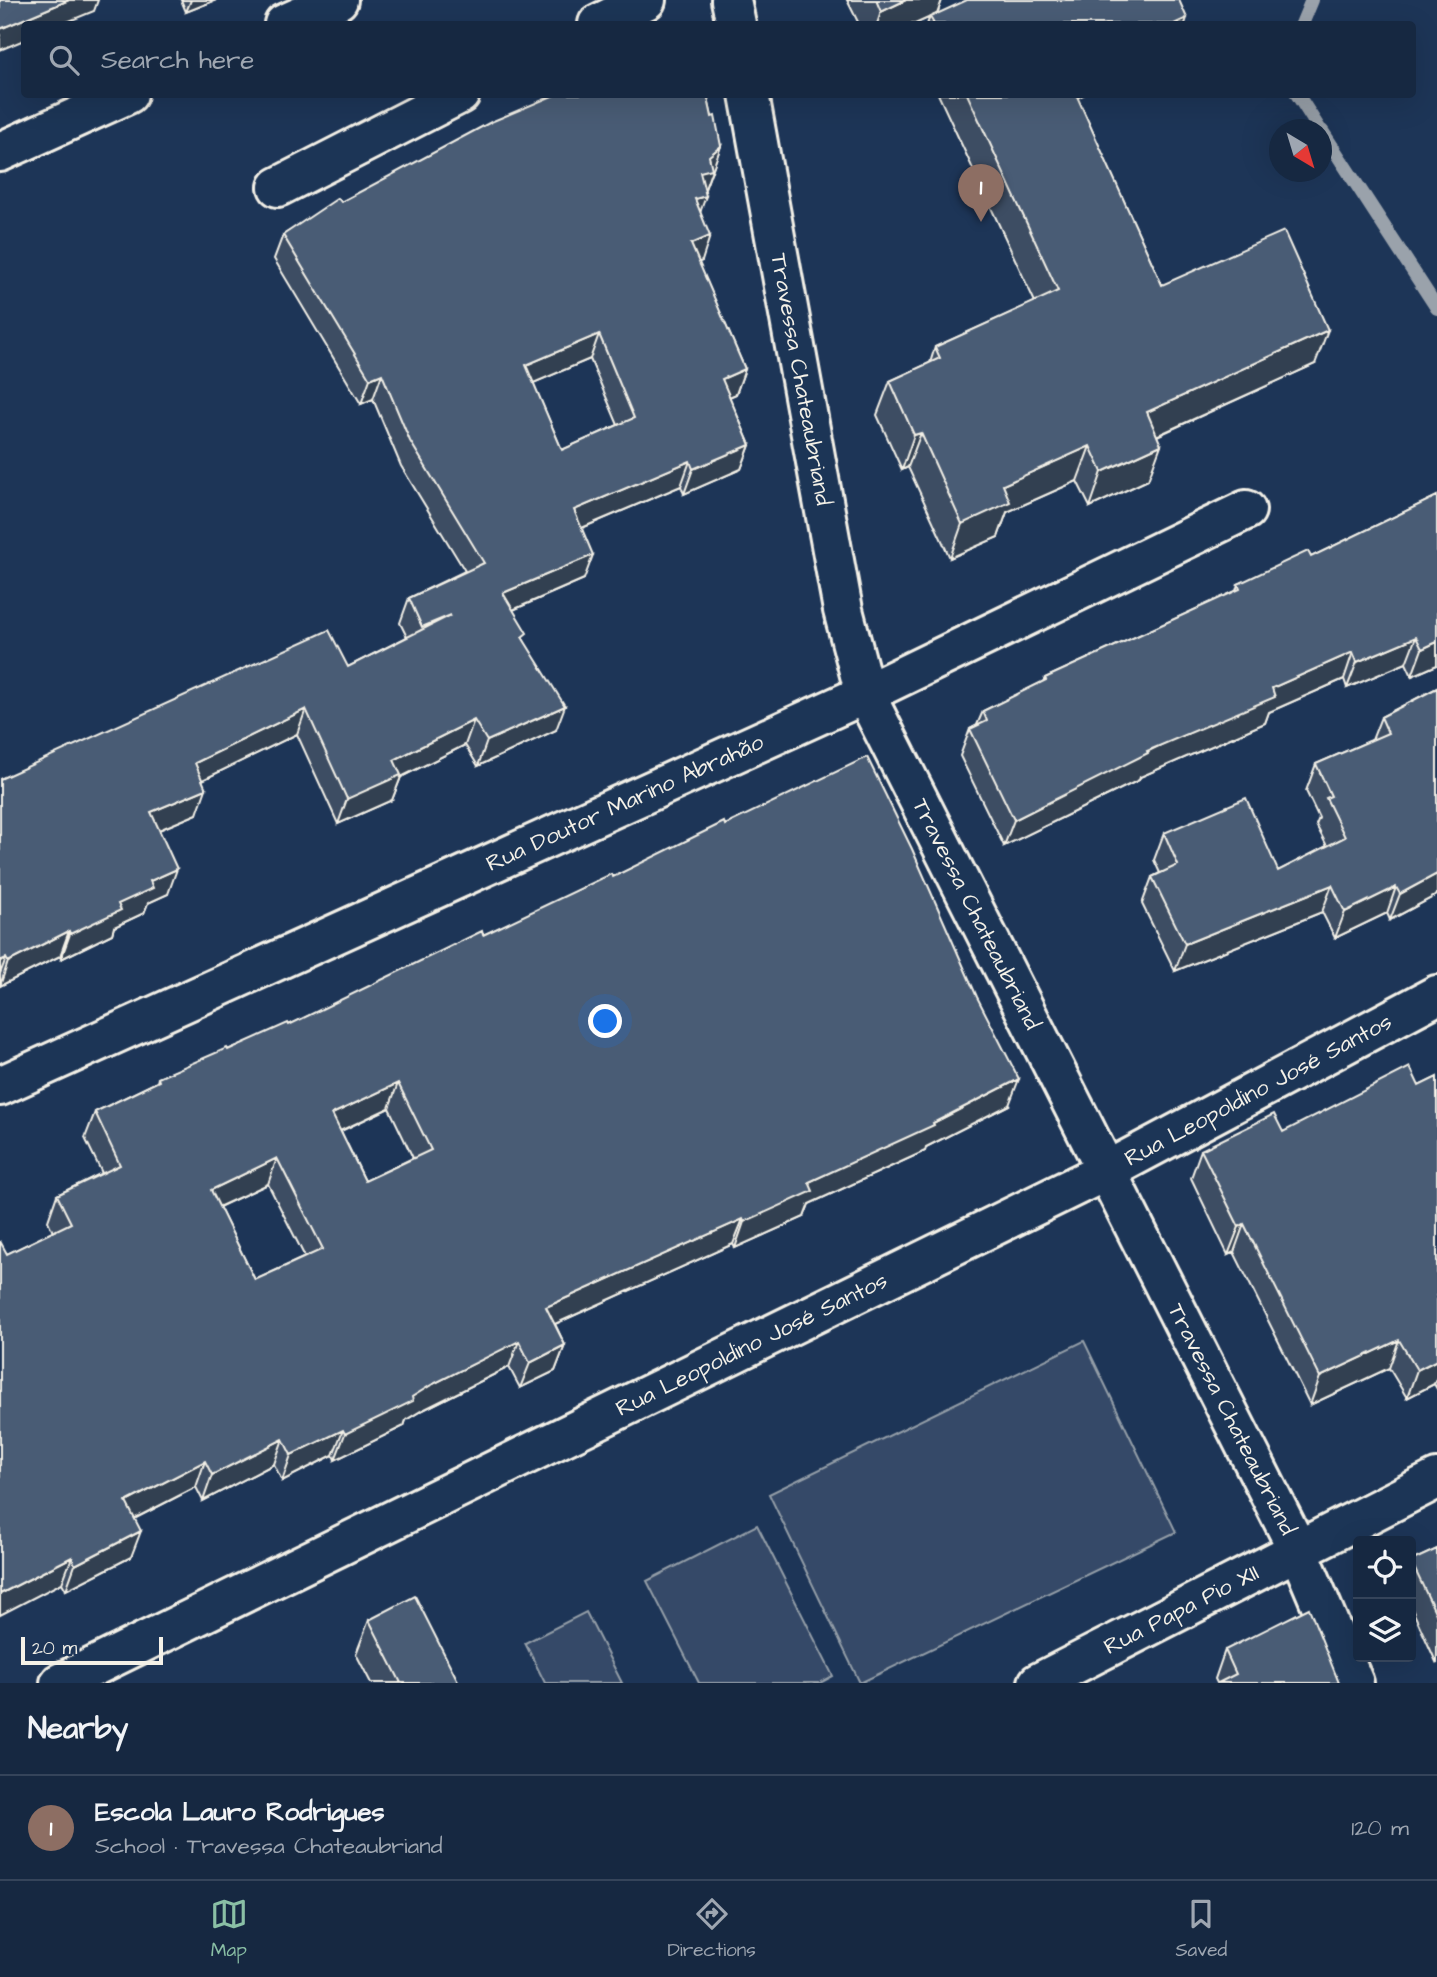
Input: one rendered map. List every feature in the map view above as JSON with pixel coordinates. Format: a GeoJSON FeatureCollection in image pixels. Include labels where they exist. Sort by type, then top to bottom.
{"type":"FeatureCollection","features":[{"type":"Feature","properties":{"kind":"street"},"geometry":{"type":"LineString","coordinates":[[291,21],[338,0]]}},
{"type":"Feature","properties":{"kind":"street"},"geometry":{"type":"LineString","coordinates":[[604,21],[646,0]]}},
{"type":"Feature","properties":{"kind":"street"},"geometry":{"type":"LineString","coordinates":[[732,0],[736,21]]}},
{"type":"Feature","properties":{"kind":"street"},"geometry":{"type":"LineString","coordinates":[[0,152],[119,98]]}},
{"type":"Feature","properties":{"kind":"street"},"geometry":{"type":"LineString","coordinates":[[278,187],[452,98]]}},
{"type":"Feature","properties":{"kind":"street","name":"Travessa Chateaubriand"},"geometry":{"type":"LineString","coordinates":[[750,98],[844,610],[865,694],[1298,1550],[1354,1683]]}},
{"type":"Feature","properties":{"kind":"street","name":"Rua Doutor Marino Abrahão"},"geometry":{"type":"LineString","coordinates":[[0,1086],[865,694],[1246,510]]}},
{"type":"Feature","properties":{"kind":"street","name":"Rua Leopoldino José Santos"},"geometry":{"type":"LineString","coordinates":[[60,1683],[1108,1170],[1437,995]]}},
{"type":"Feature","properties":{"kind":"street","name":"Rua Papa Pio XII"},"geometry":{"type":"LineString","coordinates":[[1038,1683],[1437,1479]]}},
{"type":"Feature","properties":{"kind":"shaded area"},"geometry":{"type":"Polygon","coordinates":[[[1084,1341],[1176,1532],[860,1683],[769,1494],[1084,1341]]]}},
{"type":"Feature","properties":{"kind":"shaded area"},"geometry":{"type":"Polygon","coordinates":[[[757,1525],[833,1676],[820,1683],[699,1683],[647,1581],[757,1525]]]}},
{"type":"Feature","properties":{"kind":"shaded area"},"geometry":{"type":"Polygon","coordinates":[[[586,1612],[622,1683],[545,1683],[525,1643],[586,1612]]]}},
{"type":"Feature","properties":{"kind":"building"},"geometry":{"type":"Polygon","coordinates":[[[0,0],[69,0],[0,29],[0,0]]]}},
{"type":"Feature","properties":{"kind":"building"},"geometry":{"type":"Polygon","coordinates":[[[876,0],[906,0],[881,12],[876,0]]]}},
{"type":"Feature","properties":{"kind":"building"},"geometry":{"type":"Polygon","coordinates":[[[967,0],[1179,0],[1187,18],[1180,21],[932,21],[930,17],[967,0]]]}},
{"type":"Feature","properties":{"kind":"building"},"geometry":{"type":"Polygon","coordinates":[[[548,98],[708,98],[712,117],[715,116],[721,146],[709,156],[712,169],[700,172],[706,196],[695,199],[710,236],[691,244],[745,369],[722,379],[750,445],[693,469],[690,461],[574,510],[593,555],[503,593],[527,633],[522,637],[565,706],[487,741],[474,720],[394,760],[401,775],[347,799],[306,709],[195,763],[206,789],[151,812],[177,869],[150,881],[153,888],[118,904],[121,910],[70,934],[69,931],[8,962],[6,958],[0,961],[0,779],[329,630],[348,667],[451,615],[422,627],[409,598],[484,563],[410,441],[382,374],[370,379],[283,235],[338,198],[341,202],[491,122],[548,98]],[[599,334],[526,365],[562,450],[634,418],[599,334]]]}},
{"type":"Feature","properties":{"kind":"building"},"geometry":{"type":"Polygon","coordinates":[[[969,98],[1078,98],[1162,285],[1284,231],[1328,330],[1147,412],[1161,445],[1102,472],[1090,446],[1003,485],[1010,502],[962,524],[921,433],[914,435],[890,381],[940,358],[935,347],[1058,291],[969,98]]]}},
{"type":"Feature","properties":{"kind":"building"},"geometry":{"type":"Polygon","coordinates":[[[1437,496],[1437,642],[1422,649],[1416,637],[1357,662],[1353,652],[1272,688],[1275,697],[1147,751],[1148,753],[1014,820],[970,729],[987,721],[983,711],[1046,680],[1045,678],[1240,589],[1238,584],[1308,551],[1311,557],[1437,496]]]}},
{"type":"Feature","properties":{"kind":"building"},"geometry":{"type":"Polygon","coordinates":[[[1437,688],[1437,874],[1400,894],[1396,887],[1345,912],[1332,885],[1185,944],[1152,877],[1178,865],[1164,833],[1246,798],[1278,871],[1345,837],[1326,798],[1331,796],[1316,764],[1388,733],[1381,717],[1437,688]]]}},
{"type":"Feature","properties":{"kind":"building"},"geometry":{"type":"Polygon","coordinates":[[[867,757],[912,849],[977,997],[1019,1079],[933,1123],[934,1125],[809,1182],[813,1191],[744,1222],[743,1219],[546,1307],[565,1345],[530,1363],[519,1341],[431,1385],[412,1397],[413,1401],[345,1434],[343,1430],[291,1455],[283,1439],[212,1475],[205,1461],[126,1502],[141,1531],[75,1565],[72,1557],[0,1594],[0,1241],[7,1254],[71,1223],[57,1195],[120,1165],[95,1112],[159,1081],[158,1078],[288,1023],[289,1025],[482,931],[483,935],[611,874],[613,877],[724,822],[725,825],[867,757]],[[398,1083],[332,1114],[365,1181],[431,1150],[398,1083]],[[277,1158],[211,1190],[255,1280],[323,1249],[277,1158]]]}},
{"type":"Feature","properties":{"kind":"building"},"geometry":{"type":"Polygon","coordinates":[[[1410,1067],[1419,1086],[1437,1077],[1437,1360],[1417,1370],[1399,1340],[1320,1377],[1244,1224],[1239,1227],[1201,1150],[1274,1114],[1283,1132],[1410,1067]]]}},
{"type":"Feature","properties":{"kind":"building"},"geometry":{"type":"Polygon","coordinates":[[[1437,1549],[1437,1616],[1416,1572],[1416,1559],[1437,1549]]]}},
{"type":"Feature","properties":{"kind":"building"},"geometry":{"type":"Polygon","coordinates":[[[415,1596],[459,1683],[401,1683],[369,1620],[415,1596]]]}},
{"type":"Feature","properties":{"kind":"building"},"geometry":{"type":"Polygon","coordinates":[[[1309,1608],[1339,1683],[1218,1683],[1236,1674],[1225,1650],[1309,1608]]]}},
{"type":"Feature","properties":{"kind":"waterway"},"geometry":{"type":"LineString","coordinates":[[1303,21],[1312,0]]}},
{"type":"Feature","properties":{"kind":"waterway"},"geometry":{"type":"LineString","coordinates":[[1300,98],[1313,119]]}},
{"type":"Feature","properties":{"kind":"waterway"},"geometry":{"type":"LineString","coordinates":[[1332,146],[1437,308]]}},
{"type":"Feature","properties":{"kind":"place","name":"Escola Lauro Rodrigues"},"geometry":{"type":"Point","coordinates":[981,222]}}]}
